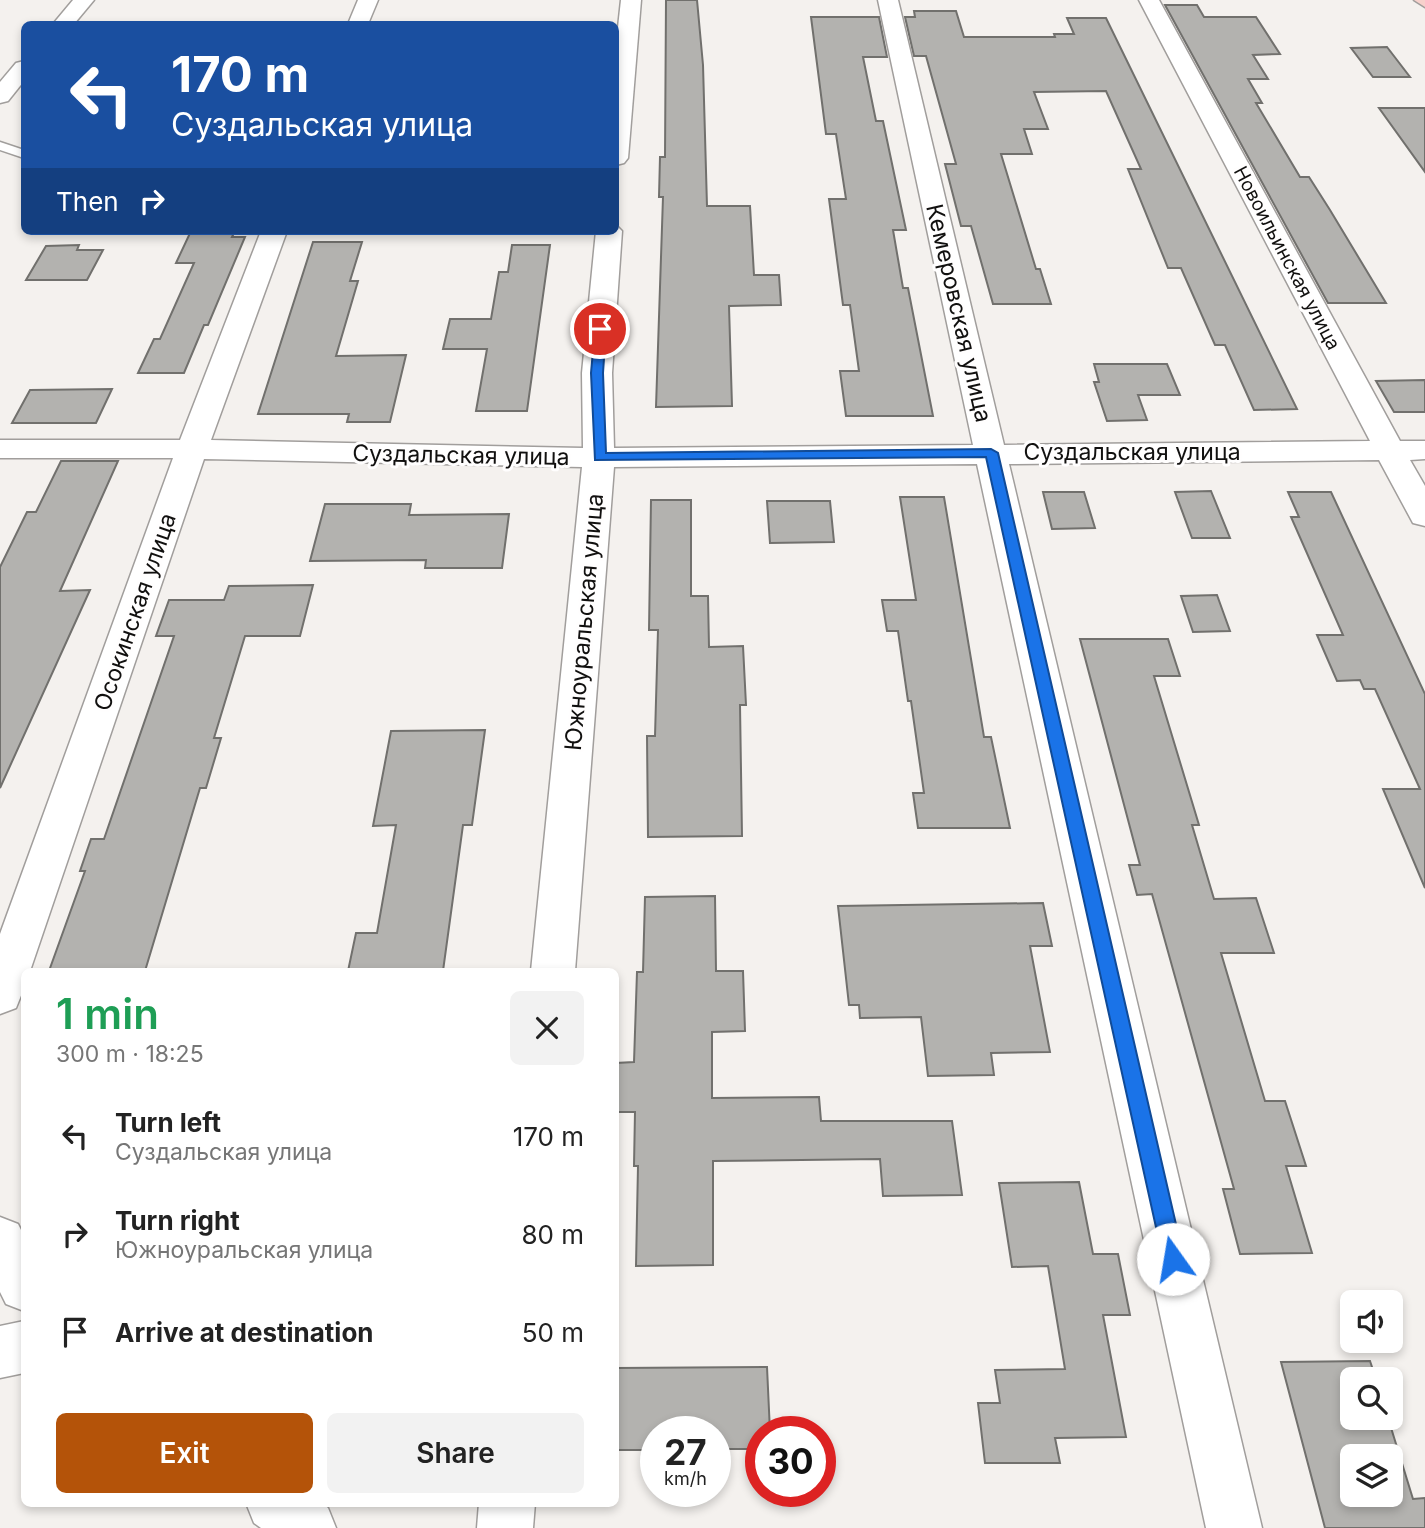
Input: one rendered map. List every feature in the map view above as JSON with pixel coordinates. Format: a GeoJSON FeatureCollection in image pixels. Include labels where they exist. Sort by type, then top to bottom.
{"type":"FeatureCollection","features":[{"type":"Feature","properties":{"kind":"street"},"geometry":{"type":"LineString","coordinates":[[66,21],[84,0]]}},
{"type":"Feature","properties":{"kind":"street"},"geometry":{"type":"LineString","coordinates":[[359,21],[368,0]]}},
{"type":"Feature","properties":{"kind":"street"},"geometry":{"type":"LineString","coordinates":[[619,126],[631,0]]}},
{"type":"Feature","properties":{"kind":"street","name":"Кемеровская улица"},"geometry":{"type":"LineString","coordinates":[[888,0],[1234,1528]]}},
{"type":"Feature","properties":{"kind":"street","name":"Новоильинская улица"},"geometry":{"type":"LineString","coordinates":[[1149,0],[1425,516]]}},
{"type":"Feature","properties":{"kind":"street"},"geometry":{"type":"LineString","coordinates":[[0,96],[21,72]]}},
{"type":"Feature","properties":{"kind":"street","name":"Осокинская улица"},"geometry":{"type":"LineString","coordinates":[[0,995],[192,449],[272,235]]}},
{"type":"Feature","properties":{"kind":"street","name":"Южноуральская улица"},"geometry":{"type":"LineString","coordinates":[[553,968],[599,457],[597,373],[609,235]]}},
{"type":"Feature","properties":{"kind":"street","name":"Суздальская улица"},"geometry":{"type":"LineString","coordinates":[[0,449],[192,449],[599,457],[1425,450]]}},
{"type":"Feature","properties":{"kind":"street"},"geometry":{"type":"LineString","coordinates":[[0,1241],[21,1280]]}},
{"type":"Feature","properties":{"kind":"street"},"geometry":{"type":"LineString","coordinates":[[0,1352],[21,1348]]}},
{"type":"Feature","properties":{"kind":"street"},"geometry":{"type":"LineString","coordinates":[[279,1507],[308,1528]]}},
{"type":"Feature","properties":{"kind":"street"},"geometry":{"type":"LineString","coordinates":[[505,1528],[507,1507]]}},
{"type":"Feature","properties":{"kind":"lane"},"geometry":{"type":"LineString","coordinates":[[0,146],[21,153]]}},
{"type":"Feature","properties":{"kind":"building"},"geometry":{"type":"Polygon","coordinates":[[[666,0],[697,0],[703,65],[707,206],[750,206],[754,275],[779,275],[781,305],[729,306],[732,406],[656,407],[663,197],[659,197],[660,157],[665,157],[666,0]]]}},
{"type":"Feature","properties":{"kind":"building"},"geometry":{"type":"Polygon","coordinates":[[[1165,5],[1197,5],[1204,17],[1256,17],[1280,54],[1253,55],[1268,79],[1248,79],[1262,103],[1256,103],[1300,177],[1309,177],[1386,303],[1328,303],[1165,5]]]}},
{"type":"Feature","properties":{"kind":"building"},"geometry":{"type":"Polygon","coordinates":[[[914,11],[956,11],[964,37],[1055,37],[1054,34],[1074,34],[1067,18],[1106,18],[1297,409],[1254,410],[1225,345],[1215,345],[1181,268],[1168,268],[1128,169],[1141,169],[1106,91],[1034,92],[1048,129],[1024,129],[1032,154],[1001,154],[1036,269],[1040,269],[1051,304],[993,304],[971,226],[961,226],[945,164],[956,164],[926,56],[914,56],[905,17],[915,17],[914,11]]]}},
{"type":"Feature","properties":{"kind":"building"},"geometry":{"type":"Polygon","coordinates":[[[811,17],[879,17],[887,57],[863,57],[876,121],[883,121],[906,230],[893,230],[903,288],[908,288],[933,416],[846,416],[840,371],[859,371],[850,305],[843,305],[829,199],[846,199],[836,134],[826,134],[811,17]]]}},
{"type":"Feature","properties":{"kind":"building"},"geometry":{"type":"Polygon","coordinates":[[[1387,47],[1410,77],[1373,77],[1351,48],[1387,47]]]}},
{"type":"Feature","properties":{"kind":"building"},"geometry":{"type":"Polygon","coordinates":[[[1379,108],[1425,108],[1425,172],[1379,108]]]}},
{"type":"Feature","properties":{"kind":"building"},"geometry":{"type":"Polygon","coordinates":[[[189,235],[245,237],[208,325],[204,325],[184,373],[138,373],[154,339],[160,339],[194,263],[176,263],[189,235]]]}},
{"type":"Feature","properties":{"kind":"building"},"geometry":{"type":"Polygon","coordinates":[[[313,242],[362,242],[350,281],[358,281],[336,356],[406,355],[390,422],[347,422],[349,414],[258,414],[313,242]]]}},
{"type":"Feature","properties":{"kind":"building"},"geometry":{"type":"Polygon","coordinates":[[[79,245],[77,250],[103,250],[87,280],[26,280],[46,246],[79,245]]]}},
{"type":"Feature","properties":{"kind":"building"},"geometry":{"type":"Polygon","coordinates":[[[512,245],[550,245],[527,411],[476,411],[487,349],[443,349],[450,319],[491,319],[499,272],[508,272],[512,245]]]}},
{"type":"Feature","properties":{"kind":"building"},"geometry":{"type":"Polygon","coordinates":[[[1094,364],[1167,364],[1180,395],[1138,395],[1147,420],[1107,421],[1094,382],[1099,382],[1094,364]]]}},
{"type":"Feature","properties":{"kind":"building"},"geometry":{"type":"Polygon","coordinates":[[[1425,380],[1425,412],[1394,412],[1376,381],[1425,380]]]}},
{"type":"Feature","properties":{"kind":"building"},"geometry":{"type":"Polygon","coordinates":[[[112,389],[96,423],[12,423],[30,390],[112,389]]]}},
{"type":"Feature","properties":{"kind":"building"},"geometry":{"type":"Polygon","coordinates":[[[61,461],[118,461],[60,591],[90,590],[0,788],[0,567],[27,512],[36,512],[61,461]]]}},
{"type":"Feature","properties":{"kind":"building"},"geometry":{"type":"Polygon","coordinates":[[[1211,491],[1230,538],[1192,538],[1175,492],[1211,491]]]}},
{"type":"Feature","properties":{"kind":"building"},"geometry":{"type":"Polygon","coordinates":[[[1043,492],[1084,492],[1095,528],[1052,529],[1043,492]]]}},
{"type":"Feature","properties":{"kind":"building"},"geometry":{"type":"Polygon","coordinates":[[[1288,492],[1331,492],[1425,694],[1425,888],[1383,789],[1420,789],[1375,689],[1364,689],[1360,680],[1337,681],[1317,635],[1343,635],[1291,517],[1299,517],[1288,492]]]}},
{"type":"Feature","properties":{"kind":"building"},"geometry":{"type":"Polygon","coordinates":[[[900,497],[944,497],[984,737],[991,737],[1010,828],[918,828],[913,793],[924,793],[911,701],[908,701],[898,631],[887,631],[882,600],[916,600],[900,497]]]}},
{"type":"Feature","properties":{"kind":"building"},"geometry":{"type":"Polygon","coordinates":[[[651,500],[691,500],[691,596],[708,596],[709,647],[743,646],[746,705],[740,705],[742,836],[648,837],[647,736],[655,736],[658,630],[649,630],[651,500]]]}},
{"type":"Feature","properties":{"kind":"building"},"geometry":{"type":"Polygon","coordinates":[[[767,501],[830,501],[834,542],[770,543],[767,501]]]}},
{"type":"Feature","properties":{"kind":"building"},"geometry":{"type":"Polygon","coordinates":[[[325,504],[411,504],[409,515],[509,514],[502,568],[425,568],[426,560],[310,561],[325,504]]]}},
{"type":"Feature","properties":{"kind":"building"},"geometry":{"type":"Polygon","coordinates":[[[313,585],[300,636],[245,636],[214,738],[221,738],[206,788],[200,788],[146,968],[50,968],[85,871],[80,871],[91,839],[104,839],[174,636],[156,636],[169,600],[224,600],[229,586],[313,585]]]}},
{"type":"Feature","properties":{"kind":"building"},"geometry":{"type":"Polygon","coordinates":[[[1217,595],[1230,631],[1193,632],[1181,596],[1217,595]]]}},
{"type":"Feature","properties":{"kind":"building"},"geometry":{"type":"Polygon","coordinates":[[[1080,639],[1168,639],[1180,676],[1154,676],[1199,825],[1192,825],[1214,899],[1256,898],[1274,953],[1221,953],[1265,1101],[1285,1101],[1306,1166],[1286,1166],[1312,1253],[1240,1254],[1223,1189],[1234,1189],[1152,894],[1137,895],[1129,865],[1140,865],[1080,639]]]}},
{"type":"Feature","properties":{"kind":"building"},"geometry":{"type":"Polygon","coordinates":[[[485,730],[472,825],[463,825],[443,968],[349,968],[356,933],[377,933],[396,825],[373,826],[391,731],[485,730]]]}},
{"type":"Feature","properties":{"kind":"building"},"geometry":{"type":"Polygon","coordinates":[[[715,896],[716,971],[743,971],[745,1031],[712,1032],[712,1098],[819,1097],[821,1121],[952,1121],[962,1195],[883,1196],[880,1159],[713,1161],[713,1265],[636,1266],[638,1166],[634,1166],[635,1112],[619,1112],[619,1063],[634,1062],[637,972],[643,972],[645,897],[715,896]]]}},
{"type":"Feature","properties":{"kind":"building"},"geometry":{"type":"Polygon","coordinates":[[[1043,903],[1052,946],[1030,946],[1050,1052],[991,1053],[994,1075],[928,1076],[921,1017],[860,1018],[859,1005],[849,1005],[838,906],[1043,903]]]}},
{"type":"Feature","properties":{"kind":"building"},"geometry":{"type":"Polygon","coordinates":[[[1079,1182],[1093,1254],[1118,1254],[1130,1315],[1103,1315],[1126,1437],[1055,1438],[1060,1463],[985,1463],[978,1403],[1000,1403],[995,1370],[1065,1369],[1048,1266],[1012,1267],[999,1183],[1079,1182]]]}},
{"type":"Feature","properties":{"kind":"building"},"geometry":{"type":"Polygon","coordinates":[[[1370,1361],[1372,1367],[1340,1367],[1340,1430],[1392,1430],[1396,1444],[1340,1444],[1340,1507],[1403,1507],[1403,1467],[1413,1499],[1425,1498],[1425,1528],[1325,1528],[1281,1362],[1370,1361]]]}},
{"type":"Feature","properties":{"kind":"building"},"geometry":{"type":"Polygon","coordinates":[[[767,1367],[769,1416],[745,1416],[745,1449],[731,1449],[731,1416],[640,1416],[640,1450],[619,1450],[619,1368],[767,1367]]]}},
{"type":"Feature","properties":{"kind":"route"},"geometry":{"type":"LineString","coordinates":[[600,329],[597,373],[599,457],[991,453],[1173,1259]]}}]}
